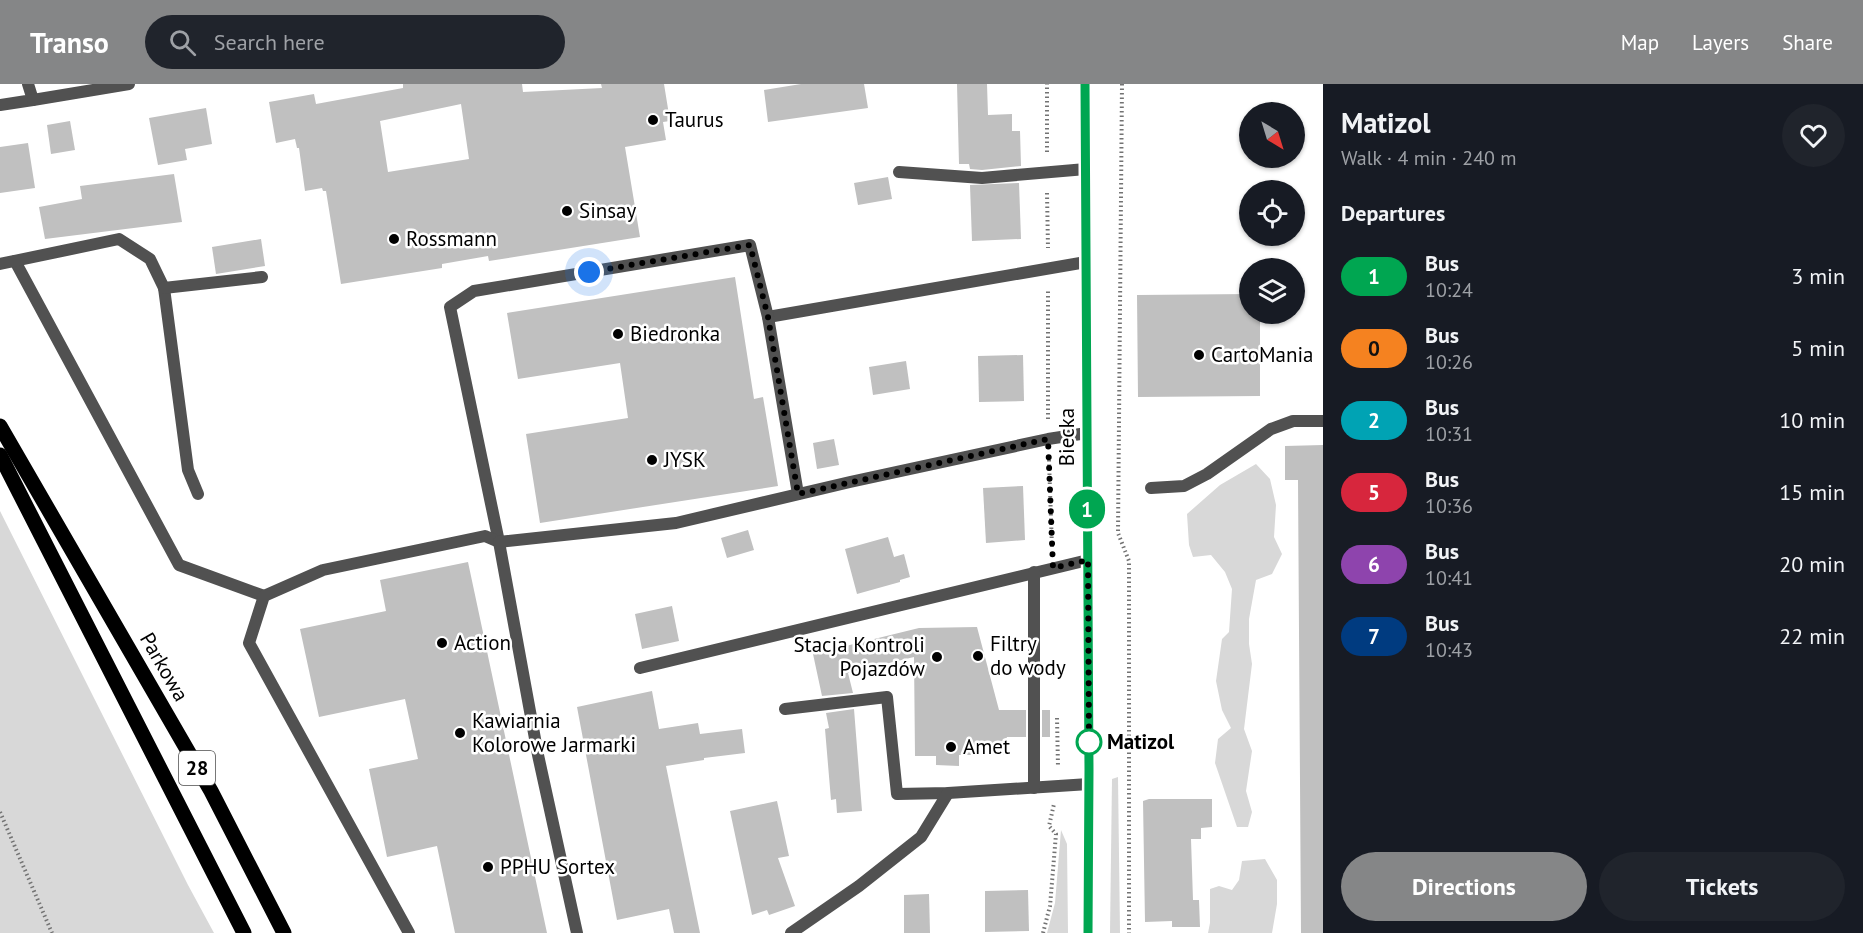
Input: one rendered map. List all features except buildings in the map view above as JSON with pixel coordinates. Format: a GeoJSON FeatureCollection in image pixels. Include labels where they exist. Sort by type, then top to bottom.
{"type":"FeatureCollection","features":[{"type":"Feature","properties":{"kind":"main road","name":"Parkowa"},"geometry":{"type":"LineString","coordinates":[[0,426],[211,791],[284,933]]}},
{"type":"Feature","properties":{"kind":"main road","name":"28"},"geometry":{"type":"LineString","coordinates":[[0,455],[244,933]]}},
{"type":"Feature","properties":{"kind":"street"},"geometry":{"type":"LineString","coordinates":[[28,84],[33,100]]}},
{"type":"Feature","properties":{"kind":"street"},"geometry":{"type":"LineString","coordinates":[[0,105],[129,84]]}},
{"type":"Feature","properties":{"kind":"street","name":"Biecka"},"geometry":{"type":"LineString","coordinates":[[1085,84],[1088,933]]}},
{"type":"Feature","properties":{"kind":"street"},"geometry":{"type":"LineString","coordinates":[[899,171],[982,178],[1086,169]]}},
{"type":"Feature","properties":{"kind":"street"},"geometry":{"type":"LineString","coordinates":[[0,264],[119,239],[150,259],[164,288],[188,470],[198,494]]}},
{"type":"Feature","properties":{"kind":"street"},"geometry":{"type":"LineString","coordinates":[[577,933],[538,755],[499,542],[450,307],[474,291],[750,245],[768,317],[798,494]]}},
{"type":"Feature","properties":{"kind":"street"},"geometry":{"type":"LineString","coordinates":[[15,261],[179,565],[264,596],[323,570],[485,536],[499,542],[676,523],[1048,439],[1087,433]]}},
{"type":"Feature","properties":{"kind":"street"},"geometry":{"type":"LineString","coordinates":[[768,317],[1086,262]]}},
{"type":"Feature","properties":{"kind":"street"},"geometry":{"type":"LineString","coordinates":[[164,288],[262,277]]}},
{"type":"Feature","properties":{"kind":"street"},"geometry":{"type":"LineString","coordinates":[[1151,488],[1184,486],[1207,474],[1270,429],[1293,421],[1323,421]]}},
{"type":"Feature","properties":{"kind":"street"},"geometry":{"type":"LineString","coordinates":[[640,668],[1088,560]]}},
{"type":"Feature","properties":{"kind":"street"},"geometry":{"type":"LineString","coordinates":[[1034,788],[1035,573]]}},
{"type":"Feature","properties":{"kind":"street"},"geometry":{"type":"LineString","coordinates":[[264,596],[249,644],[408,933]]}},
{"type":"Feature","properties":{"kind":"street"},"geometry":{"type":"LineString","coordinates":[[785,709],[886,698],[897,794],[1089,784]]}},
{"type":"Feature","properties":{"kind":"street"},"geometry":{"type":"LineString","coordinates":[[790,933],[859,886],[921,837],[948,793]]}},
{"type":"Feature","properties":{"kind":"path"},"geometry":{"type":"LineString","coordinates":[[1047,84],[1048,439],[1053,568]]}},
{"type":"Feature","properties":{"kind":"path"},"geometry":{"type":"LineString","coordinates":[[1122,84],[1118,533],[1129,561],[1129,933]]}},
{"type":"Feature","properties":{"kind":"path"},"geometry":{"type":"LineString","coordinates":[[1043,933],[1050,906],[1056,834],[1049,826],[1058,785],[1057,716]]}},
{"type":"Feature","properties":{"kind":"path"},"geometry":{"type":"LineString","coordinates":[[0,812],[52,933]]}},
{"type":"Feature","properties":{"kind":"shaded area"},"geometry":{"type":"Polygon","coordinates":[[[1256,464],[1270,479],[1276,505],[1274,537],[1282,554],[1272,574],[1256,580],[1249,619],[1252,664],[1244,729],[1252,751],[1246,791],[1252,812],[1248,827],[1237,827],[1215,763],[1218,739],[1231,728],[1222,710],[1216,681],[1222,639],[1229,632],[1232,589],[1225,572],[1211,555],[1193,557],[1189,545],[1187,514],[1220,485],[1256,464]]]}},
{"type":"Feature","properties":{"kind":"shaded area"},"geometry":{"type":"Polygon","coordinates":[[[0,511],[188,885],[214,933],[0,933],[0,511]]]}},
{"type":"Feature","properties":{"kind":"shaded area"},"geometry":{"type":"Polygon","coordinates":[[[1118,777],[1120,933],[1110,933],[1112,779],[1118,777]]]}},
{"type":"Feature","properties":{"kind":"shaded area"},"geometry":{"type":"Polygon","coordinates":[[[1061,830],[1067,844],[1068,933],[1047,933],[1055,903],[1061,830]]]}},
{"type":"Feature","properties":{"kind":"shaded area"},"geometry":{"type":"Polygon","coordinates":[[[1265,859],[1277,880],[1277,904],[1272,933],[1208,933],[1210,889],[1219,886],[1232,890],[1239,880],[1242,861],[1265,859]]]}},
{"type":"Feature","properties":{"kind":"bus line","name":"1"},"geometry":{"type":"LineString","coordinates":[[1085,84],[1088,933]]}},
{"type":"Feature","properties":{"kind":"place","name":"Taurus"},"geometry":{"type":"Point","coordinates":[653,120]}},
{"type":"Feature","properties":{"kind":"place","name":"Sinsay"},"geometry":{"type":"Point","coordinates":[567,211]}},
{"type":"Feature","properties":{"kind":"place","name":"Rossmann"},"geometry":{"type":"Point","coordinates":[394,239]}},
{"type":"Feature","properties":{"kind":"place","name":"Biedronka"},"geometry":{"type":"Point","coordinates":[618,334]}},
{"type":"Feature","properties":{"kind":"place","name":"CartoMania"},"geometry":{"type":"Point","coordinates":[1199,355]}},
{"type":"Feature","properties":{"kind":"place","name":"JYSK"},"geometry":{"type":"Point","coordinates":[652,460]}},
{"type":"Feature","properties":{"kind":"place","name":"Action"},"geometry":{"type":"Point","coordinates":[442,643]}},
{"type":"Feature","properties":{"kind":"place","name":"Filtry do wody"},"geometry":{"type":"Point","coordinates":[978,656]}},
{"type":"Feature","properties":{"kind":"place","name":"Stacja Kontroli Pojazdów"},"geometry":{"type":"Point","coordinates":[937,657]}},
{"type":"Feature","properties":{"kind":"place","name":"Kawiarnia Kolorowe Jarmarki"},"geometry":{"type":"Point","coordinates":[460,733]}},
{"type":"Feature","properties":{"kind":"place","name":"Matizol"},"geometry":{"type":"Point","coordinates":[1089,742]}},
{"type":"Feature","properties":{"kind":"place","name":"Amet"},"geometry":{"type":"Point","coordinates":[951,747]}},
{"type":"Feature","properties":{"kind":"place","name":"PPHU Sortex"},"geometry":{"type":"Point","coordinates":[488,867]}},
{"type":"Feature","properties":{"kind":"route"},"geometry":{"type":"LineString","coordinates":[[589,272],[750,245],[768,317],[798,494],[1048,439],[1053,568],[1088,560],[1089,742]]}}]}
